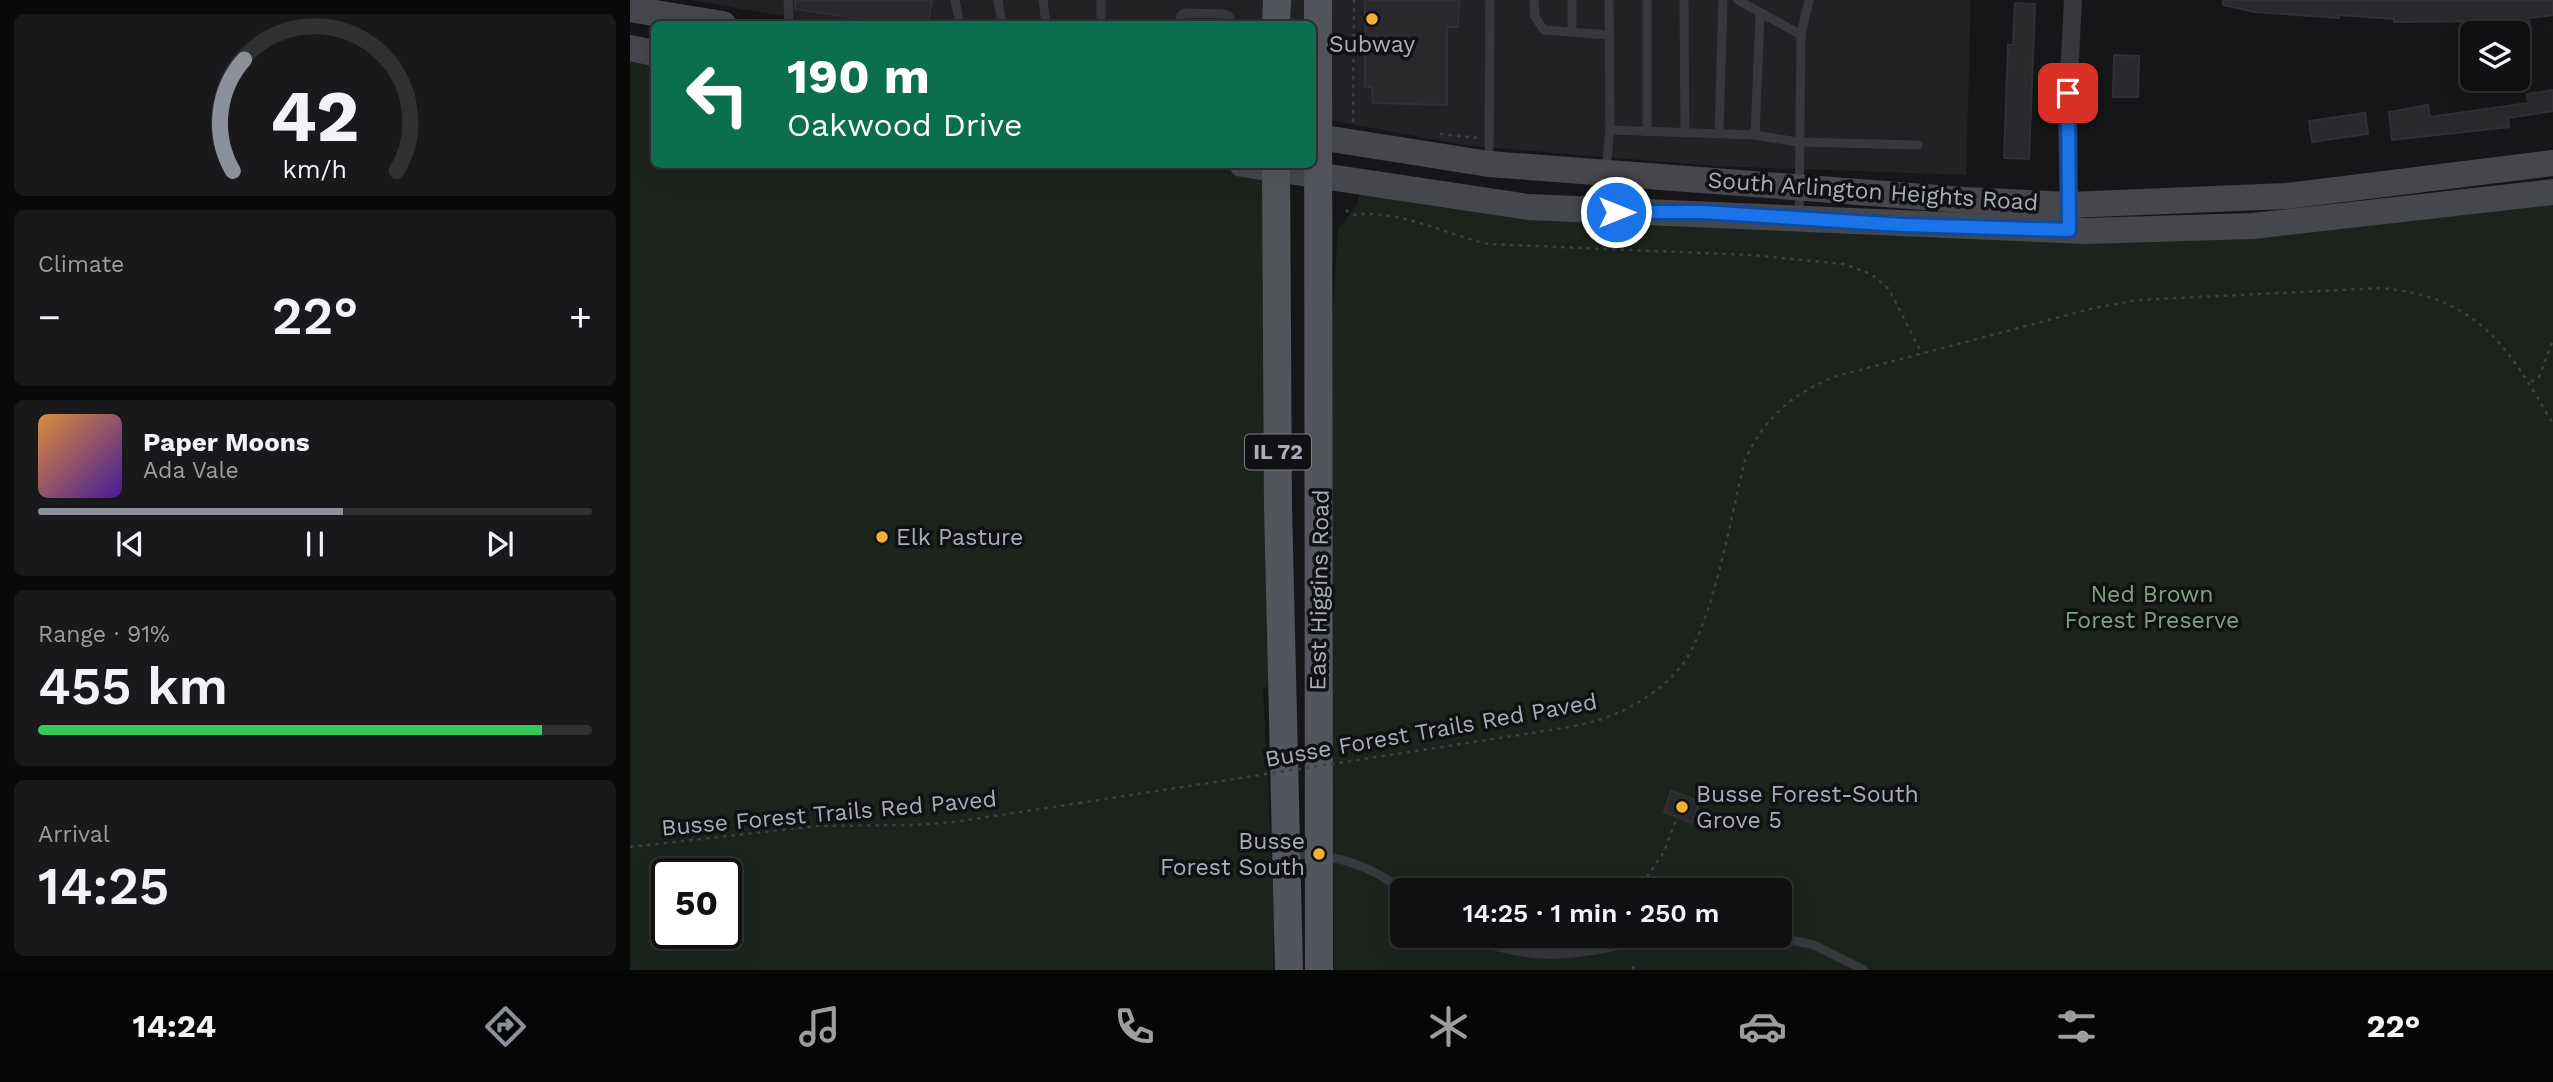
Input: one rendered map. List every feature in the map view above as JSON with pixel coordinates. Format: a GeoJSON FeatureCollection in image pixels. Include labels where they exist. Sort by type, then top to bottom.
{"type":"FeatureCollection","features":[{"type":"Feature","properties":{"kind":"main road"},"geometry":{"type":"LineString","coordinates":[[1276,21],[1277,0]]}},
{"type":"Feature","properties":{"kind":"main road","name":"East Higgins Road"},"geometry":{"type":"LineString","coordinates":[[1318,0],[1316,136],[1319,178],[1319,970]]}},
{"type":"Feature","properties":{"kind":"main road"},"geometry":{"type":"LineString","coordinates":[[630,9],[704,21]]}},
{"type":"Feature","properties":{"kind":"main road"},"geometry":{"type":"LineString","coordinates":[[630,48],[651,52]]}},
{"type":"Feature","properties":{"kind":"main road","name":"South Arlington Heights Road"},"geometry":{"type":"LineString","coordinates":[[1316,136],[1489,151],[1606,172],[1797,188],[2069,217],[2113,231],[2253,226],[2553,192]]}},
{"type":"Feature","properties":{"kind":"main road","name":"South Arlington Heights Road"},"geometry":{"type":"LineString","coordinates":[[1276,168],[1319,178],[1489,202],[1602,212],[1703,212],[1903,225],[2069,217],[2286,196],[2553,163]]}},
{"type":"Feature","properties":{"kind":"main road","name":"East Higgins Road"},"geometry":{"type":"LineString","coordinates":[[1276,168],[1278,506],[1289,970]]}},
{"type":"Feature","properties":{"kind":"street"},"geometry":{"type":"LineString","coordinates":[[2069,217],[2067,116],[2073,0]]}},
{"type":"Feature","properties":{"kind":"lane"},"geometry":{"type":"LineString","coordinates":[[788,0],[789,21]]}},
{"type":"Feature","properties":{"kind":"lane"},"geometry":{"type":"LineString","coordinates":[[956,0],[960,21]]}},
{"type":"Feature","properties":{"kind":"lane"},"geometry":{"type":"LineString","coordinates":[[998,0],[1002,21]]}},
{"type":"Feature","properties":{"kind":"lane"},"geometry":{"type":"LineString","coordinates":[[1043,0],[1046,21]]}},
{"type":"Feature","properties":{"kind":"lane"},"geometry":{"type":"LineString","coordinates":[[1101,0],[1101,21]]}},
{"type":"Feature","properties":{"kind":"lane"},"geometry":{"type":"LineString","coordinates":[[1489,151],[1490,0]]}},
{"type":"Feature","properties":{"kind":"lane"},"geometry":{"type":"LineString","coordinates":[[1534,0],[1535,17],[1544,30],[1609,35]]}},
{"type":"Feature","properties":{"kind":"lane"},"geometry":{"type":"LineString","coordinates":[[1572,0],[1572,32]]}},
{"type":"Feature","properties":{"kind":"lane"},"geometry":{"type":"LineString","coordinates":[[1602,212],[1611,130],[1609,0]]}},
{"type":"Feature","properties":{"kind":"lane"},"geometry":{"type":"LineString","coordinates":[[1647,0],[1647,132]]}},
{"type":"Feature","properties":{"kind":"lane"},"geometry":{"type":"LineString","coordinates":[[1684,0],[1685,133]]}},
{"type":"Feature","properties":{"kind":"lane"},"geometry":{"type":"LineString","coordinates":[[1719,133],[1723,0]]}},
{"type":"Feature","properties":{"kind":"lane"},"geometry":{"type":"LineString","coordinates":[[1738,0],[1801,35]]}},
{"type":"Feature","properties":{"kind":"lane"},"geometry":{"type":"LineString","coordinates":[[1799,218],[1797,188],[1801,35],[1809,0]]}},
{"type":"Feature","properties":{"kind":"lane"},"geometry":{"type":"LineString","coordinates":[[1181,21],[1184,13],[1223,14],[1229,16],[1230,21]]}},
{"type":"Feature","properties":{"kind":"lane"},"geometry":{"type":"LineString","coordinates":[[1755,135],[1760,14]]}},
{"type":"Feature","properties":{"kind":"lane"},"geometry":{"type":"LineString","coordinates":[[1611,130],[1755,135],[1798,142],[1918,145]]}},
{"type":"Feature","properties":{"kind":"lane"},"geometry":{"type":"LineString","coordinates":[[1287,854],[1319,853],[1381,873],[1390,880]]}},
{"type":"Feature","properties":{"kind":"lane"},"geometry":{"type":"LineString","coordinates":[[1792,940],[1814,944],[1864,970]]}},
{"type":"Feature","properties":{"kind":"lane"},"geometry":{"type":"LineString","coordinates":[[1501,948],[1527,957],[1555,959],[1585,957],[1623,948]]}},
{"type":"Feature","properties":{"kind":"path"},"geometry":{"type":"LineString","coordinates":[[1353,125],[1354,0]]}},
{"type":"Feature","properties":{"kind":"path"},"geometry":{"type":"LineString","coordinates":[[1434,133],[1489,151]]}},
{"type":"Feature","properties":{"kind":"path"},"geometry":{"type":"LineString","coordinates":[[1346,210],[1352,215],[1372,212],[1395,215],[1448,234],[1488,244],[1750,255],[1843,264],[1871,274],[1888,289],[1922,354]]}},
{"type":"Feature","properties":{"kind":"path","name":"Busse Forest Trails Red Paved"},"geometry":{"type":"LineString","coordinates":[[630,847],[817,826],[954,822],[1532,733],[1589,723],[1619,712],[1656,691],[1681,666],[1704,621],[1745,460],[1752,445],[1786,402],[1814,385],[1837,376],[2094,308],[2138,300],[2381,288],[2410,290],[2473,317],[2505,346],[2553,424]]}},
{"type":"Feature","properties":{"kind":"path"},"geometry":{"type":"LineString","coordinates":[[2530,383],[2539,377],[2553,341]]}},
{"type":"Feature","properties":{"kind":"path"},"geometry":{"type":"LineString","coordinates":[[1646,878],[1664,852],[1677,817]]}},
{"type":"Feature","properties":{"kind":"shaded area"},"geometry":{"type":"Polygon","coordinates":[[[690,0],[1971,0],[1966,175],[1712,166],[1463,145],[1316,118],[1316,21],[812,21],[690,0]]]}},
{"type":"Feature","properties":{"kind":"green space"},"geometry":{"type":"Polygon","coordinates":[[[630,52],[651,56],[651,168],[1257,168],[1276,171],[1283,684],[1263,688],[1274,907],[1273,970],[630,970],[630,52]]]}},
{"type":"Feature","properties":{"kind":"green space","name":"Ned Brown Forest Preserve"},"geometry":{"type":"Polygon","coordinates":[[[1361,185],[2113,231],[2553,193],[2553,970],[1319,970],[1319,529],[1338,229],[1357,205],[1361,185]]]}},
{"type":"Feature","properties":{"kind":"building"},"geometry":{"type":"Polygon","coordinates":[[[795,0],[932,0],[928,21],[873,21],[795,9],[795,0]]]}},
{"type":"Feature","properties":{"kind":"building"},"geometry":{"type":"Polygon","coordinates":[[[1365,0],[1459,0],[1458,27],[1447,27],[1447,105],[1373,103],[1372,87],[1365,87],[1365,0]]]}},
{"type":"Feature","properties":{"kind":"building"},"geometry":{"type":"Polygon","coordinates":[[[2223,0],[2553,0],[2553,15],[2529,18],[2529,21],[2394,22],[2394,19],[2339,15],[2339,18],[2255,12],[2223,5],[2223,0]]]}},
{"type":"Feature","properties":{"kind":"building"},"geometry":{"type":"Polygon","coordinates":[[[2015,3],[2035,4],[2029,159],[2004,158],[2008,45],[2013,45],[2015,3]]]}},
{"type":"Feature","properties":{"kind":"building"},"geometry":{"type":"Polygon","coordinates":[[[2114,55],[2139,56],[2138,97],[2113,97],[2114,55]]]}},
{"type":"Feature","properties":{"kind":"building"},"geometry":{"type":"Polygon","coordinates":[[[2553,90],[2553,111],[2508,118],[2509,127],[2392,140],[2389,112],[2428,105],[2430,117],[2528,103],[2527,94],[2553,90]]]}},
{"type":"Feature","properties":{"kind":"building"},"geometry":{"type":"Polygon","coordinates":[[[2365,113],[2368,134],[2312,142],[2309,121],[2365,113]]]}},
{"type":"Feature","properties":{"kind":"building","name":"Busse Forest-South Grove 5"},"geometry":{"type":"Polygon","coordinates":[[[1671,791],[1699,801],[1692,823],[1664,812],[1671,791]]]}},
{"type":"Feature","properties":{"kind":"place","name":"Subway"},"geometry":{"type":"Point","coordinates":[1372,19]}},
{"type":"Feature","properties":{"kind":"place","name":"Elk Pasture"},"geometry":{"type":"Point","coordinates":[882,537]}},
{"type":"Feature","properties":{"kind":"place","name":"Busse Forest-South Grove 5"},"geometry":{"type":"Point","coordinates":[1682,807]}},
{"type":"Feature","properties":{"kind":"place","name":"Busse Forest South"},"geometry":{"type":"Point","coordinates":[1319,854]}},
{"type":"Feature","properties":{"kind":"route"},"geometry":{"type":"LineString","coordinates":[[1616,212],[1703,212],[1903,225],[2069,230],[2068,93]]}}]}
